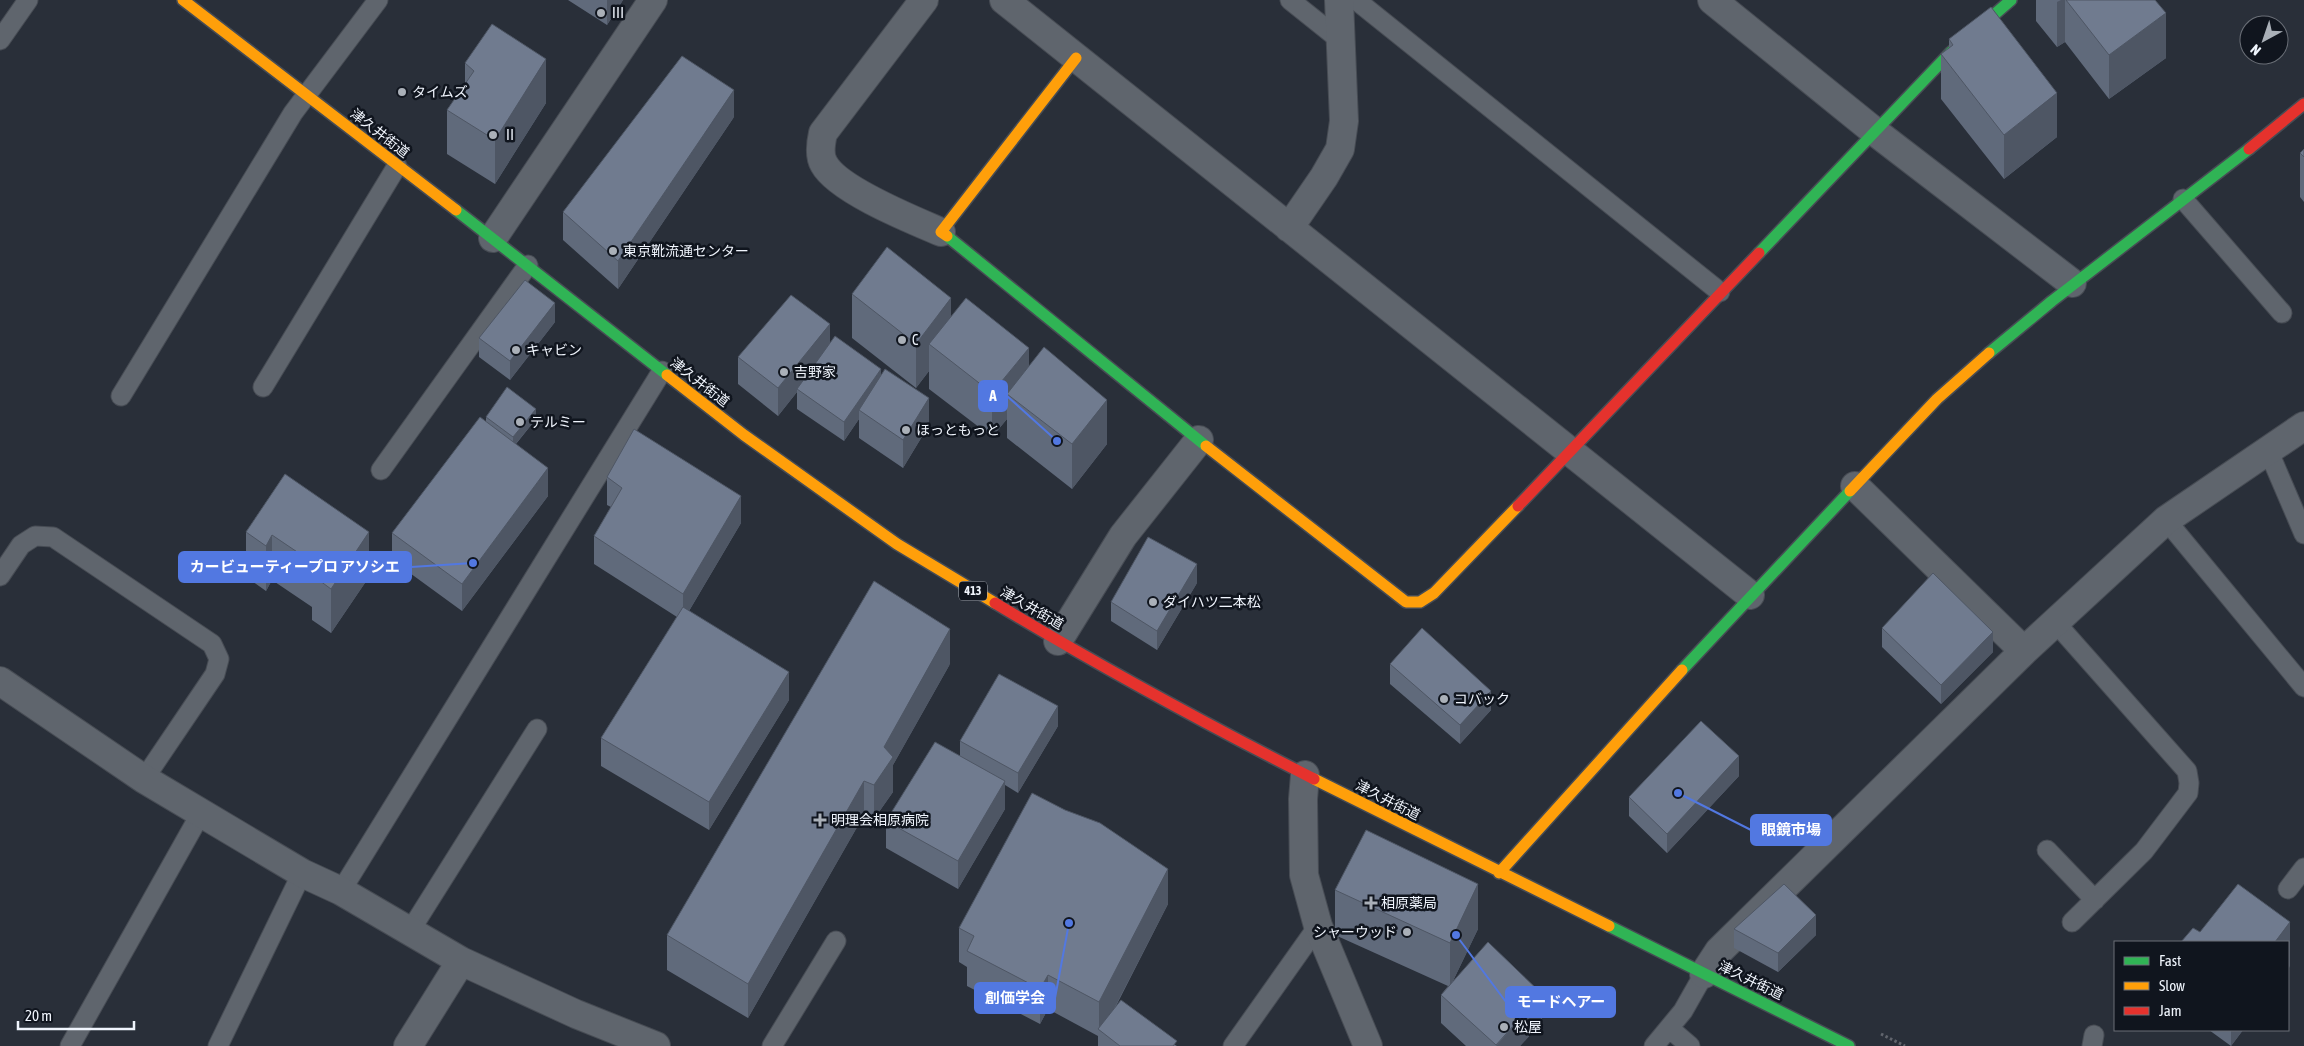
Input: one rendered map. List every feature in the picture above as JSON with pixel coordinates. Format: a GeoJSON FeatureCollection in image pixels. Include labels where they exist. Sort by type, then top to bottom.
{"type":"FeatureCollection","features":[{"type":"Feature","properties":{"kind":"main road","name":"津久井街道"},"geometry":{"type":"LineString","coordinates":[[183,0],[528,265],[752,441],[883,534],[1058,641],[1184,711],[1305,775],[1499,873],[1849,1046]]}},
{"type":"Feature","properties":{"kind":"main road"},"geometry":{"type":"LineString","coordinates":[[1076,58],[941,232],[1199,440],[1406,602],[1420,602],[1434,593],[1950,53],[2011,0]]}},
{"type":"Feature","properties":{"kind":"main road"},"geometry":{"type":"LineString","coordinates":[[1499,873],[1750,594],[1925,412],[1968,370],[2072,283],[2257,144],[2304,104]]}},
{"type":"Feature","properties":{"kind":"street"},"geometry":{"type":"LineString","coordinates":[[493,238],[653,0]]}},
{"type":"Feature","properties":{"kind":"street"},"geometry":{"type":"LineString","coordinates":[[924,0],[824,134],[821,142],[821,153],[824,164],[834,174],[872,201],[941,232]]}},
{"type":"Feature","properties":{"kind":"street"},"geometry":{"type":"LineString","coordinates":[[1004,0],[1750,594]]}},
{"type":"Feature","properties":{"kind":"street"},"geometry":{"type":"LineString","coordinates":[[1289,228],[1324,177],[1340,149],[1344,121],[1339,0]]}},
{"type":"Feature","properties":{"kind":"street"},"geometry":{"type":"LineString","coordinates":[[1712,0],[1874,131],[2072,283]]}},
{"type":"Feature","properties":{"kind":"street"},"geometry":{"type":"LineString","coordinates":[[1704,974],[1719,951],[2024,651],[2166,520],[2304,426]]}},
{"type":"Feature","properties":{"kind":"street"},"geometry":{"type":"LineString","coordinates":[[1058,641],[1123,536],[1199,440]]}},
{"type":"Feature","properties":{"kind":"street"},"geometry":{"type":"LineString","coordinates":[[1855,486],[2024,651]]}},
{"type":"Feature","properties":{"kind":"street"},"geometry":{"type":"LineString","coordinates":[[0,681],[144,779],[302,873],[341,891],[462,962],[576,1014],[656,1046]]}},
{"type":"Feature","properties":{"kind":"street"},"geometry":{"type":"LineString","coordinates":[[1305,775],[1303,799],[1304,875],[1318,926],[1368,1046]]}},
{"type":"Feature","properties":{"kind":"street"},"geometry":{"type":"LineString","coordinates":[[408,1046],[462,962]]}},
{"type":"Feature","properties":{"kind":"lane"},"geometry":{"type":"LineString","coordinates":[[0,40],[28,0]]}},
{"type":"Feature","properties":{"kind":"lane"},"geometry":{"type":"LineString","coordinates":[[121,396],[305,94],[378,0]]}},
{"type":"Feature","properties":{"kind":"lane"},"geometry":{"type":"LineString","coordinates":[[1290,0],[1340,40]]}},
{"type":"Feature","properties":{"kind":"lane"},"geometry":{"type":"LineString","coordinates":[[1356,0],[1720,292]]}},
{"type":"Feature","properties":{"kind":"lane"},"geometry":{"type":"LineString","coordinates":[[263,387],[398,166]]}},
{"type":"Feature","properties":{"kind":"lane"},"geometry":{"type":"LineString","coordinates":[[2183,199],[2282,313]]}},
{"type":"Feature","properties":{"kind":"lane"},"geometry":{"type":"LineString","coordinates":[[381,470],[528,265]]}},
{"type":"Feature","properties":{"kind":"lane"},"geometry":{"type":"LineString","coordinates":[[341,891],[662,371]]}},
{"type":"Feature","properties":{"kind":"lane"},"geometry":{"type":"LineString","coordinates":[[2268,450],[2304,534]]}},
{"type":"Feature","properties":{"kind":"lane"},"geometry":{"type":"LineString","coordinates":[[2166,520],[2304,687]]}},
{"type":"Feature","properties":{"kind":"lane"},"geometry":{"type":"LineString","coordinates":[[0,576],[21,545],[34,536],[53,537],[212,644],[219,659],[215,674],[144,779]]}},
{"type":"Feature","properties":{"kind":"lane"},"geometry":{"type":"LineString","coordinates":[[2055,622],[2187,771],[2190,783],[2188,793],[2144,851],[2072,922]]}},
{"type":"Feature","properties":{"kind":"lane"},"geometry":{"type":"LineString","coordinates":[[410,931],[537,729]]}},
{"type":"Feature","properties":{"kind":"lane"},"geometry":{"type":"LineString","coordinates":[[70,1046],[201,813]]}},
{"type":"Feature","properties":{"kind":"lane"},"geometry":{"type":"LineString","coordinates":[[2047,850],[2094,900]]}},
{"type":"Feature","properties":{"kind":"lane"},"geometry":{"type":"LineString","coordinates":[[2288,889],[2304,868]]}},
{"type":"Feature","properties":{"kind":"lane"},"geometry":{"type":"LineString","coordinates":[[218,1046],[302,873]]}},
{"type":"Feature","properties":{"kind":"lane"},"geometry":{"type":"LineString","coordinates":[[1233,1046],[1318,926]]}},
{"type":"Feature","properties":{"kind":"lane"},"geometry":{"type":"LineString","coordinates":[[772,1046],[836,941]]}},
{"type":"Feature","properties":{"kind":"lane"},"geometry":{"type":"LineString","coordinates":[[1654,1046],[1683,1011],[1704,974]]}},
{"type":"Feature","properties":{"kind":"lane"},"geometry":{"type":"LineString","coordinates":[[1669,1028],[1690,1046]]}},
{"type":"Feature","properties":{"kind":"building"},"geometry":{"type":"Polygon","coordinates":[[[2066,0],[2155,0],[2166,13],[2109,55],[2066,0]]]}},
{"type":"Feature","properties":{"kind":"building"},"geometry":{"type":"Polygon","coordinates":[[[1991,7],[2057,93],[2004,135],[1941,54],[1953,45],[1949,39],[1991,7]]]}},
{"type":"Feature","properties":{"kind":"building"},"geometry":{"type":"Polygon","coordinates":[[[492,24],[546,59],[495,140],[447,110],[474,71],[465,63],[492,24]]]}},
{"type":"Feature","properties":{"kind":"building"},"geometry":{"type":"Polygon","coordinates":[[[682,56],[734,90],[618,261],[563,212],[682,56]]]}},
{"type":"Feature","properties":{"kind":"building"},"geometry":{"type":"Polygon","coordinates":[[[2304,149],[2304,157],[2300,153],[2304,149]]]}},
{"type":"Feature","properties":{"kind":"building"},"geometry":{"type":"Polygon","coordinates":[[[887,247],[951,298],[916,344],[852,294],[887,247]]]}},
{"type":"Feature","properties":{"kind":"building"},"geometry":{"type":"Polygon","coordinates":[[[525,280],[555,303],[510,361],[479,338],[525,280]]]}},
{"type":"Feature","properties":{"kind":"building"},"geometry":{"type":"Polygon","coordinates":[[[791,295],[830,324],[778,388],[738,357],[791,295]]]}},
{"type":"Feature","properties":{"kind":"building"},"geometry":{"type":"Polygon","coordinates":[[[966,298],[1029,348],[992,393],[929,344],[966,298]]]}},
{"type":"Feature","properties":{"kind":"building"},"geometry":{"type":"Polygon","coordinates":[[[835,336],[881,369],[844,422],[797,389],[835,336]]]}},
{"type":"Feature","properties":{"kind":"building"},"geometry":{"type":"Polygon","coordinates":[[[1044,347],[1107,400],[1072,444],[1007,394],[1044,347]]]}},
{"type":"Feature","properties":{"kind":"building"},"geometry":{"type":"Polygon","coordinates":[[[885,369],[929,398],[903,440],[859,410],[885,369]]]}},
{"type":"Feature","properties":{"kind":"building"},"geometry":{"type":"Polygon","coordinates":[[[507,387],[536,409],[513,437],[486,417],[507,387]]]}},
{"type":"Feature","properties":{"kind":"building"},"geometry":{"type":"Polygon","coordinates":[[[480,417],[548,468],[462,584],[392,533],[480,417]]]}},
{"type":"Feature","properties":{"kind":"building"},"geometry":{"type":"Polygon","coordinates":[[[634,429],[741,496],[683,594],[594,536],[622,488],[607,477],[634,429]]]}},
{"type":"Feature","properties":{"kind":"building"},"geometry":{"type":"Polygon","coordinates":[[[285,474],[369,532],[331,589],[312,575],[318,566],[272,535],[266,546],[246,532],[285,474]]]}},
{"type":"Feature","properties":{"kind":"building"},"geometry":{"type":"Polygon","coordinates":[[[1148,537],[1197,564],[1157,631],[1111,602],[1148,537]]]}},
{"type":"Feature","properties":{"kind":"building"},"geometry":{"type":"Polygon","coordinates":[[[1933,573],[1993,632],[1941,685],[1882,628],[1933,573]]]}},
{"type":"Feature","properties":{"kind":"building"},"geometry":{"type":"Polygon","coordinates":[[[874,581],[950,629],[884,747],[893,757],[874,785],[864,781],[748,984],[667,935],[874,581]]]}},
{"type":"Feature","properties":{"kind":"building"},"geometry":{"type":"Polygon","coordinates":[[[683,607],[789,672],[709,802],[601,738],[683,607]]]}},
{"type":"Feature","properties":{"kind":"building"},"geometry":{"type":"Polygon","coordinates":[[[1422,628],[1491,691],[1460,725],[1390,664],[1422,628]]]}},
{"type":"Feature","properties":{"kind":"building"},"geometry":{"type":"Polygon","coordinates":[[[999,674],[1058,706],[1018,773],[960,741],[999,674]]]}},
{"type":"Feature","properties":{"kind":"building"},"geometry":{"type":"Polygon","coordinates":[[[1701,721],[1739,756],[1667,834],[1629,797],[1701,721]]]}},
{"type":"Feature","properties":{"kind":"building"},"geometry":{"type":"Polygon","coordinates":[[[935,742],[1005,781],[958,861],[886,821],[935,742]]]}},
{"type":"Feature","properties":{"kind":"building"},"geometry":{"type":"Polygon","coordinates":[[[1032,793],[1065,810],[1100,823],[1168,869],[1099,1002],[1048,975],[1040,989],[967,951],[974,936],[959,928],[1032,793]]]}},
{"type":"Feature","properties":{"kind":"building"},"geometry":{"type":"Polygon","coordinates":[[[1366,830],[1478,884],[1450,943],[1335,890],[1366,830]]]}},
{"type":"Feature","properties":{"kind":"building"},"geometry":{"type":"Polygon","coordinates":[[[1784,884],[1816,915],[1778,953],[1734,929],[1784,884]]]}},
{"type":"Feature","properties":{"kind":"building"},"geometry":{"type":"Polygon","coordinates":[[[2238,884],[2290,922],[2276,941],[2182,941],[2193,928],[2200,932],[2238,884]]]}},
{"type":"Feature","properties":{"kind":"building"},"geometry":{"type":"Polygon","coordinates":[[[1488,942],[1542,994],[1496,1045],[1441,995],[1488,942]]]}},
{"type":"Feature","properties":{"kind":"building"},"geometry":{"type":"Polygon","coordinates":[[[1121,1000],[1177,1041],[1173,1046],[1120,1046],[1098,1029],[1121,1000]]]}},
{"type":"Feature","properties":{"kind":"traffic: fast"},"geometry":{"type":"LineString","coordinates":[[1759,253],[1950,53],[2011,0]]}},
{"type":"Feature","properties":{"kind":"traffic: fast"},"geometry":{"type":"LineString","coordinates":[[1989,353],[2052,301],[2249,149]]}},
{"type":"Feature","properties":{"kind":"traffic: fast"},"geometry":{"type":"LineString","coordinates":[[456,210],[667,375]]}},
{"type":"Feature","properties":{"kind":"traffic: fast"},"geometry":{"type":"LineString","coordinates":[[947,236],[1206,446]]}},
{"type":"Feature","properties":{"kind":"traffic: fast"},"geometry":{"type":"LineString","coordinates":[[1682,670],[1850,491]]}},
{"type":"Feature","properties":{"kind":"traffic: fast"},"geometry":{"type":"LineString","coordinates":[[1609,926],[1849,1046]]}},
{"type":"Feature","properties":{"kind":"traffic: slow"},"geometry":{"type":"LineString","coordinates":[[183,0],[456,210]]}},
{"type":"Feature","properties":{"kind":"traffic: slow"},"geometry":{"type":"LineString","coordinates":[[947,236],[941,232],[1076,58]]}},
{"type":"Feature","properties":{"kind":"traffic: slow"},"geometry":{"type":"LineString","coordinates":[[1850,491],[1937,399],[1989,353]]}},
{"type":"Feature","properties":{"kind":"traffic: slow"},"geometry":{"type":"LineString","coordinates":[[667,375],[744,435],[897,544],[995,603]]}},
{"type":"Feature","properties":{"kind":"traffic: slow"},"geometry":{"type":"LineString","coordinates":[[1206,446],[1406,602],[1420,602],[1434,593],[1518,506]]}},
{"type":"Feature","properties":{"kind":"traffic: slow"},"geometry":{"type":"LineString","coordinates":[[1499,873],[1682,670]]}},
{"type":"Feature","properties":{"kind":"traffic: slow"},"geometry":{"type":"LineString","coordinates":[[1314,779],[1609,926]]}},
{"type":"Feature","properties":{"kind":"traffic: jam"},"geometry":{"type":"LineString","coordinates":[[2249,149],[2304,104]]}},
{"type":"Feature","properties":{"kind":"traffic: jam"},"geometry":{"type":"LineString","coordinates":[[1518,506],[1759,253]]}},
{"type":"Feature","properties":{"kind":"traffic: jam"},"geometry":{"type":"LineString","coordinates":[[995,603],[1153,694],[1314,779]]}},
{"type":"Feature","properties":{"kind":"place","name":"Ⅲ"},"geometry":{"type":"Point","coordinates":[601,13]}},
{"type":"Feature","properties":{"kind":"place","name":"タイムズ"},"geometry":{"type":"Point","coordinates":[402,92]}},
{"type":"Feature","properties":{"kind":"place","name":"Ⅱ"},"geometry":{"type":"Point","coordinates":[493,135]}},
{"type":"Feature","properties":{"kind":"place","name":"東京靴流通センター"},"geometry":{"type":"Point","coordinates":[613,251]}},
{"type":"Feature","properties":{"kind":"place","name":"C"},"geometry":{"type":"Point","coordinates":[902,340]}},
{"type":"Feature","properties":{"kind":"place","name":"キャビン"},"geometry":{"type":"Point","coordinates":[516,350]}},
{"type":"Feature","properties":{"kind":"place","name":"吉野家"},"geometry":{"type":"Point","coordinates":[784,372]}},
{"type":"Feature","properties":{"kind":"place","name":"テルミー"},"geometry":{"type":"Point","coordinates":[520,422]}},
{"type":"Feature","properties":{"kind":"place","name":"ほっともっと"},"geometry":{"type":"Point","coordinates":[906,430]}},
{"type":"Feature","properties":{"kind":"place","name":"A"},"geometry":{"type":"Point","coordinates":[1057,441]}},
{"type":"Feature","properties":{"kind":"place","name":"カービューティープロ アソシエ"},"geometry":{"type":"Point","coordinates":[473,563]}},
{"type":"Feature","properties":{"kind":"place","name":"ダイハツ二本松"},"geometry":{"type":"Point","coordinates":[1153,602]}},
{"type":"Feature","properties":{"kind":"place","name":"コバック"},"geometry":{"type":"Point","coordinates":[1444,699]}},
{"type":"Feature","properties":{"kind":"place","name":"眼鏡市場"},"geometry":{"type":"Point","coordinates":[1678,793]}},
{"type":"Feature","properties":{"kind":"place","name":"明理会相原病院"},"geometry":{"type":"Point","coordinates":[820,820]}},
{"type":"Feature","properties":{"kind":"place","name":"相原薬局"},"geometry":{"type":"Point","coordinates":[1371,903]}},
{"type":"Feature","properties":{"kind":"place","name":"創価学会"},"geometry":{"type":"Point","coordinates":[1069,923]}},
{"type":"Feature","properties":{"kind":"place","name":"シャーウッド"},"geometry":{"type":"Point","coordinates":[1407,932]}},
{"type":"Feature","properties":{"kind":"place","name":"モードヘアー"},"geometry":{"type":"Point","coordinates":[1456,935]}},
{"type":"Feature","properties":{"kind":"place","name":"松屋"},"geometry":{"type":"Point","coordinates":[1504,1027]}}]}
